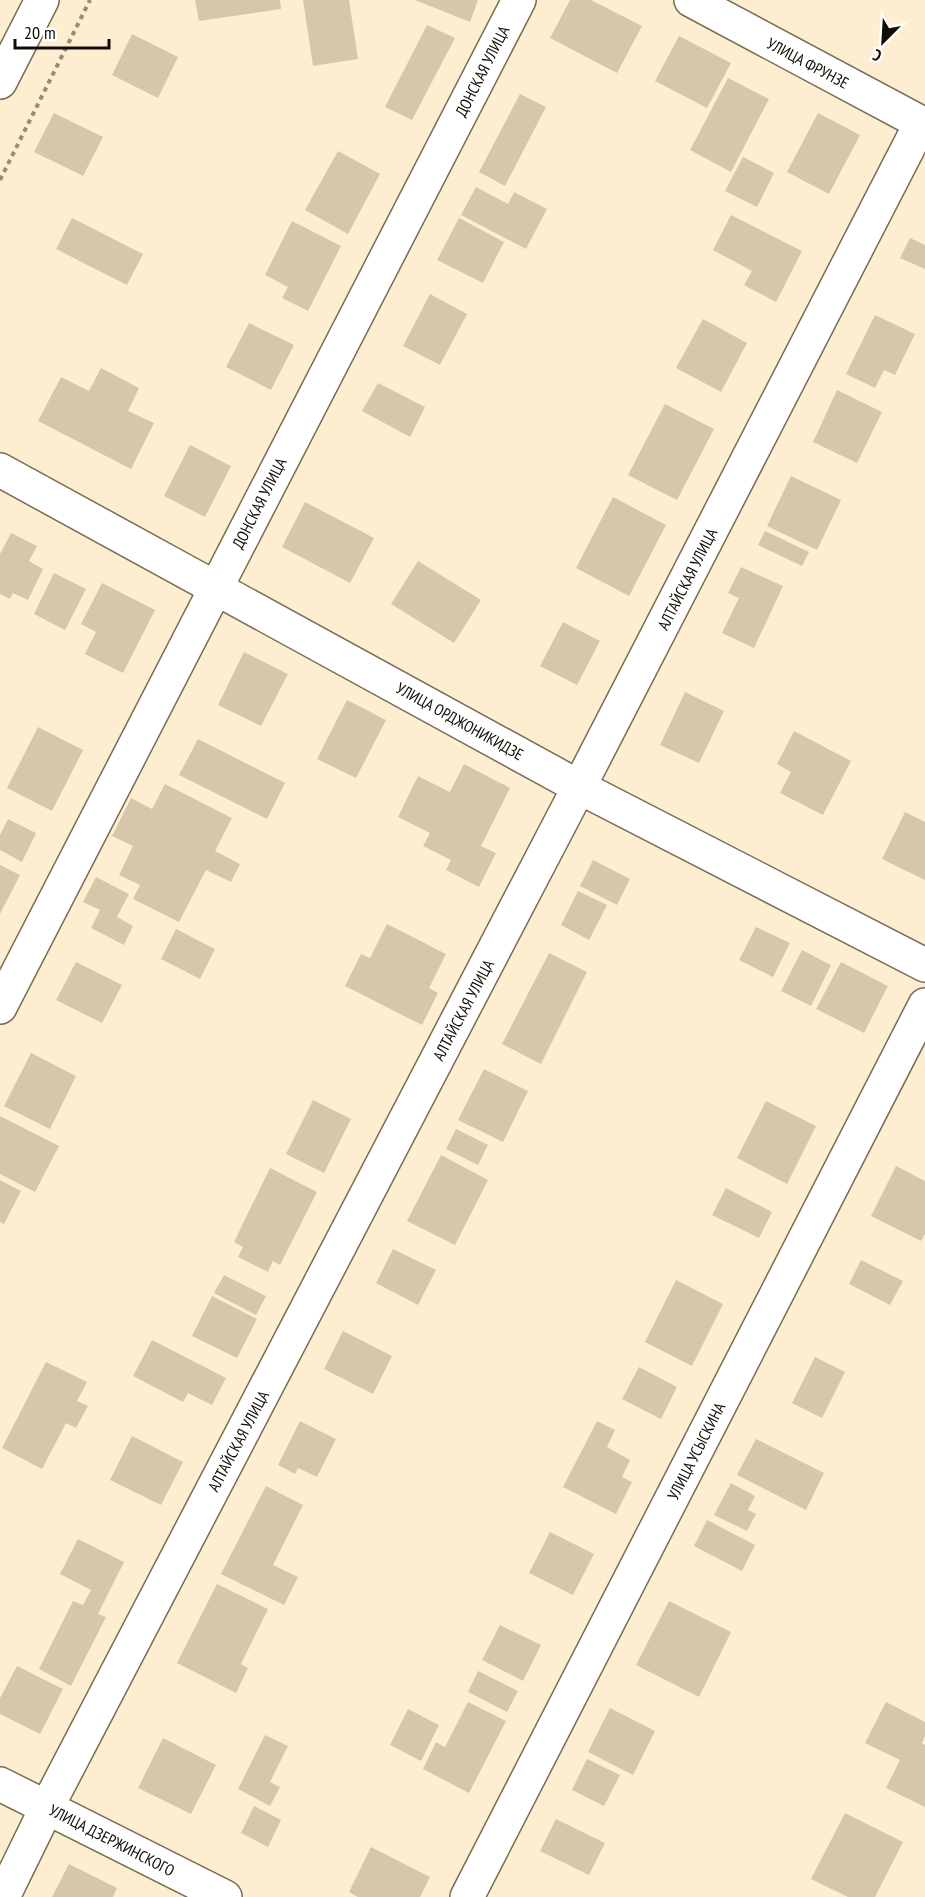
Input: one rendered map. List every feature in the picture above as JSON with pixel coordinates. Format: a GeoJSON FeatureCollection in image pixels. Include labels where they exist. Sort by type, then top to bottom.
{"type":"FeatureCollection","features":[{"type":"Feature","properties":{"kind":"street"},"geometry":{"type":"LineString","coordinates":[[0,82],[42,0]]}},
{"type":"Feature","properties":{"kind":"street","name":"ДОНСКАЯ УЛИЦА"},"geometry":{"type":"LineString","coordinates":[[0,1007],[519,0]]}},
{"type":"Feature","properties":{"kind":"street","name":"УЛИЦА ФРУНЗЕ"},"geometry":{"type":"LineString","coordinates":[[691,0],[923,124]]}},
{"type":"Feature","properties":{"kind":"street","name":"АЛТАЙСКАЯ УЛИЦА"},"geometry":{"type":"LineString","coordinates":[[3,1897],[47,1807],[923,124]]}},
{"type":"Feature","properties":{"kind":"street","name":"УЛИЦА ОРДЖОНИКИДЗЕ"},"geometry":{"type":"LineString","coordinates":[[0,470],[579,787],[925,965]]}},
{"type":"Feature","properties":{"kind":"street","name":"УЛИЦА УСЫСКИНА"},"geometry":{"type":"LineString","coordinates":[[467,1897],[925,1005]]}},
{"type":"Feature","properties":{"kind":"street","name":"УЛИЦА ДЗЕРЖИНСКОГО"},"geometry":{"type":"LineString","coordinates":[[0,1784],[225,1897]]}},
{"type":"Feature","properties":{"kind":"path"},"geometry":{"type":"LineString","coordinates":[[0,180],[90,0]]}},
{"type":"Feature","properties":{"kind":"building"},"geometry":{"type":"Polygon","coordinates":[[[195,0],[280,0],[281,9],[199,21],[195,0]]]}},
{"type":"Feature","properties":{"kind":"building"},"geometry":{"type":"Polygon","coordinates":[[[303,0],[349,0],[358,59],[313,66],[303,0]]]}},
{"type":"Feature","properties":{"kind":"building"},"geometry":{"type":"Polygon","coordinates":[[[415,0],[478,0],[470,22],[415,0]]]}},
{"type":"Feature","properties":{"kind":"building"},"geometry":{"type":"Polygon","coordinates":[[[570,0],[591,0],[642,26],[617,73],[550,38],[570,0]]]}},
{"type":"Feature","properties":{"kind":"building"},"geometry":{"type":"Polygon","coordinates":[[[427,25],[455,38],[412,120],[385,107],[427,25]]]}},
{"type":"Feature","properties":{"kind":"building"},"geometry":{"type":"Polygon","coordinates":[[[132,34],[178,57],[158,98],[112,75],[132,34]]]}},
{"type":"Feature","properties":{"kind":"building"},"geometry":{"type":"Polygon","coordinates":[[[679,36],[731,63],[707,108],[655,81],[679,36]]]}},
{"type":"Feature","properties":{"kind":"building"},"geometry":{"type":"Polygon","coordinates":[[[728,78],[769,99],[731,172],[690,150],[728,78]]]}},
{"type":"Feature","properties":{"kind":"building"},"geometry":{"type":"Polygon","coordinates":[[[520,94],[546,107],[505,186],[479,172],[520,94]]]}},
{"type":"Feature","properties":{"kind":"building"},"geometry":{"type":"Polygon","coordinates":[[[54,113],[103,137],[83,176],[34,152],[54,113]]]}},
{"type":"Feature","properties":{"kind":"building"},"geometry":{"type":"Polygon","coordinates":[[[818,113],[860,135],[829,194],[787,172],[818,113]]]}},
{"type":"Feature","properties":{"kind":"building"},"geometry":{"type":"Polygon","coordinates":[[[338,151],[380,174],[348,234],[305,210],[338,151]]]}},
{"type":"Feature","properties":{"kind":"building"},"geometry":{"type":"Polygon","coordinates":[[[743,157],[774,173],[757,207],[725,191],[743,157]]]}},
{"type":"Feature","properties":{"kind":"building"},"geometry":{"type":"Polygon","coordinates":[[[476,187],[508,204],[514,192],[547,209],[526,249],[461,215],[476,187]]]}},
{"type":"Feature","properties":{"kind":"building"},"geometry":{"type":"Polygon","coordinates":[[[731,215],[802,251],[776,302],[744,285],[752,271],[713,250],[731,215]]]}},
{"type":"Feature","properties":{"kind":"building"},"geometry":{"type":"Polygon","coordinates":[[[72,218],[143,254],[127,285],[56,249],[72,218]]]}},
{"type":"Feature","properties":{"kind":"building"},"geometry":{"type":"Polygon","coordinates":[[[459,218],[504,242],[483,283],[437,260],[459,218]]]}},
{"type":"Feature","properties":{"kind":"building"},"geometry":{"type":"Polygon","coordinates":[[[292,221],[341,246],[308,311],[282,298],[288,287],[265,275],[292,221]]]}},
{"type":"Feature","properties":{"kind":"building"},"geometry":{"type":"Polygon","coordinates":[[[910,238],[925,245],[925,269],[900,258],[910,238]]]}},
{"type":"Feature","properties":{"kind":"building"},"geometry":{"type":"Polygon","coordinates":[[[430,294],[467,314],[440,365],[403,346],[430,294]]]}},
{"type":"Feature","properties":{"kind":"building"},"geometry":{"type":"Polygon","coordinates":[[[875,315],[915,334],[895,375],[884,370],[875,388],[846,374],[875,315]]]}},
{"type":"Feature","properties":{"kind":"building"},"geometry":{"type":"Polygon","coordinates":[[[703,319],[747,343],[721,392],[676,368],[703,319]]]}},
{"type":"Feature","properties":{"kind":"building"},"geometry":{"type":"Polygon","coordinates":[[[249,323],[294,345],[271,390],[226,367],[249,323]]]}},
{"type":"Feature","properties":{"kind":"building"},"geometry":{"type":"Polygon","coordinates":[[[101,368],[139,388],[128,411],[154,423],[131,469],[38,421],[61,377],[89,391],[101,368]]]}},
{"type":"Feature","properties":{"kind":"building"},"geometry":{"type":"Polygon","coordinates":[[[378,383],[425,407],[410,437],[362,411],[378,383]]]}},
{"type":"Feature","properties":{"kind":"building"},"geometry":{"type":"Polygon","coordinates":[[[837,390],[882,412],[857,463],[813,442],[837,390]]]}},
{"type":"Feature","properties":{"kind":"building"},"geometry":{"type":"Polygon","coordinates":[[[665,404],[714,429],[677,500],[628,475],[665,404]]]}},
{"type":"Feature","properties":{"kind":"building"},"geometry":{"type":"Polygon","coordinates":[[[190,445],[231,466],[205,517],[164,496],[190,445]]]}},
{"type":"Feature","properties":{"kind":"building"},"geometry":{"type":"Polygon","coordinates":[[[791,476],[841,500],[817,550],[767,526],[791,476]]]}},
{"type":"Feature","properties":{"kind":"building"},"geometry":{"type":"Polygon","coordinates":[[[613,497],[666,525],[629,596],[576,568],[613,497]]]}},
{"type":"Feature","properties":{"kind":"building"},"geometry":{"type":"Polygon","coordinates":[[[305,502],[374,538],[350,583],[282,547],[305,502]]]}},
{"type":"Feature","properties":{"kind":"building"},"geometry":{"type":"Polygon","coordinates":[[[765,531],[809,552],[802,566],[758,545],[765,531]]]}},
{"type":"Feature","properties":{"kind":"building"},"geometry":{"type":"Polygon","coordinates":[[[11,533],[37,546],[29,561],[43,569],[28,600],[13,593],[10,599],[0,594],[0,554],[11,533]]]}},
{"type":"Feature","properties":{"kind":"building"},"geometry":{"type":"Polygon","coordinates":[[[418,561],[481,600],[454,643],[391,604],[418,561]]]}},
{"type":"Feature","properties":{"kind":"building"},"geometry":{"type":"Polygon","coordinates":[[[741,567],[783,586],[754,648],[722,633],[739,598],[728,593],[741,567]]]}},
{"type":"Feature","properties":{"kind":"building"},"geometry":{"type":"Polygon","coordinates":[[[54,573],[86,589],[65,630],[34,614],[54,573]]]}},
{"type":"Feature","properties":{"kind":"building"},"geometry":{"type":"Polygon","coordinates":[[[102,583],[155,610],[123,673],[85,654],[96,632],[81,624],[102,583]]]}},
{"type":"Feature","properties":{"kind":"building"},"geometry":{"type":"Polygon","coordinates":[[[563,622],[600,641],[577,685],[540,666],[563,622]]]}},
{"type":"Feature","properties":{"kind":"building"},"geometry":{"type":"Polygon","coordinates":[[[244,652],[288,674],[261,726],[218,705],[244,652]]]}},
{"type":"Feature","properties":{"kind":"building"},"geometry":{"type":"Polygon","coordinates":[[[685,692],[724,711],[699,763],[660,745],[685,692]]]}},
{"type":"Feature","properties":{"kind":"building"},"geometry":{"type":"Polygon","coordinates":[[[347,700],[386,720],[356,778],[317,759],[347,700]]]}},
{"type":"Feature","properties":{"kind":"building"},"geometry":{"type":"Polygon","coordinates":[[[38,727],[83,750],[52,811],[7,788],[38,727]]]}},
{"type":"Feature","properties":{"kind":"building"},"geometry":{"type":"Polygon","coordinates":[[[794,731],[851,761],[823,815],[780,793],[791,772],[777,764],[794,731]]]}},
{"type":"Feature","properties":{"kind":"building"},"geometry":{"type":"Polygon","coordinates":[[[198,739],[285,783],[267,819],[179,775],[198,739]]]}},
{"type":"Feature","properties":{"kind":"building"},"geometry":{"type":"Polygon","coordinates":[[[464,764],[510,788],[481,846],[496,853],[479,887],[446,870],[451,860],[423,846],[430,833],[398,817],[418,776],[450,792],[464,764]]]}},
{"type":"Feature","properties":{"kind":"building"},"geometry":{"type":"Polygon","coordinates":[[[165,784],[232,818],[215,851],[240,864],[231,882],[206,870],[179,922],[133,899],[140,885],[119,875],[133,846],[112,836],[131,798],[152,809],[165,784]]]}},
{"type":"Feature","properties":{"kind":"building"},"geometry":{"type":"Polygon","coordinates":[[[905,812],[925,822],[925,880],[882,859],[905,812]]]}},
{"type":"Feature","properties":{"kind":"building"},"geometry":{"type":"Polygon","coordinates":[[[8,819],[36,833],[22,862],[0,850],[0,835],[8,819]]]}},
{"type":"Feature","properties":{"kind":"building"},"geometry":{"type":"Polygon","coordinates":[[[593,860],[630,879],[617,905],[580,886],[593,860]]]}},
{"type":"Feature","properties":{"kind":"building"},"geometry":{"type":"Polygon","coordinates":[[[0,865],[20,875],[0,914],[0,865]]]}},
{"type":"Feature","properties":{"kind":"building"},"geometry":{"type":"Polygon","coordinates":[[[96,877],[129,894],[117,917],[133,926],[124,945],[91,928],[100,910],[83,902],[96,877]]]}},
{"type":"Feature","properties":{"kind":"building"},"geometry":{"type":"Polygon","coordinates":[[[578,891],[607,905],[589,940],[561,925],[578,891]]]}},
{"type":"Feature","properties":{"kind":"building"},"geometry":{"type":"Polygon","coordinates":[[[387,924],[446,954],[429,988],[438,993],[422,1025],[345,986],[361,954],[370,958],[387,924]]]}},
{"type":"Feature","properties":{"kind":"building"},"geometry":{"type":"Polygon","coordinates":[[[756,927],[790,943],[773,977],[739,960],[756,927]]]}},
{"type":"Feature","properties":{"kind":"building"},"geometry":{"type":"Polygon","coordinates":[[[176,929],[215,949],[200,979],[161,959],[176,929]]]}},
{"type":"Feature","properties":{"kind":"building"},"geometry":{"type":"Polygon","coordinates":[[[802,950],[831,965],[811,1006],[781,991],[802,950]]]}},
{"type":"Feature","properties":{"kind":"building"},"geometry":{"type":"Polygon","coordinates":[[[549,953],[587,972],[541,1064],[502,1044],[549,953]]]}},
{"type":"Feature","properties":{"kind":"building"},"geometry":{"type":"Polygon","coordinates":[[[76,962],[122,985],[102,1023],[56,1000],[76,962]]]}},
{"type":"Feature","properties":{"kind":"building"},"geometry":{"type":"Polygon","coordinates":[[[841,962],[888,986],[864,1033],[816,1009],[841,962]]]}},
{"type":"Feature","properties":{"kind":"building"},"geometry":{"type":"Polygon","coordinates":[[[31,1053],[76,1076],[50,1129],[4,1106],[31,1053]]]}},
{"type":"Feature","properties":{"kind":"building"},"geometry":{"type":"Polygon","coordinates":[[[484,1069],[528,1091],[503,1142],[458,1120],[484,1069]]]}},
{"type":"Feature","properties":{"kind":"building"},"geometry":{"type":"Polygon","coordinates":[[[313,1100],[351,1119],[324,1173],[286,1154],[313,1100]]]}},
{"type":"Feature","properties":{"kind":"building"},"geometry":{"type":"Polygon","coordinates":[[[766,1101],[816,1126],[787,1184],[737,1158],[766,1101]]]}},
{"type":"Feature","properties":{"kind":"building"},"geometry":{"type":"Polygon","coordinates":[[[0,1116],[59,1146],[35,1192],[0,1174],[0,1116]]]}},
{"type":"Feature","properties":{"kind":"building"},"geometry":{"type":"Polygon","coordinates":[[[456,1129],[488,1145],[478,1165],[446,1149],[456,1129]]]}},
{"type":"Feature","properties":{"kind":"building"},"geometry":{"type":"Polygon","coordinates":[[[441,1155],[488,1180],[455,1245],[407,1221],[441,1155]]]}},
{"type":"Feature","properties":{"kind":"building"},"geometry":{"type":"Polygon","coordinates":[[[896,1166],[925,1181],[925,1234],[921,1241],[871,1216],[896,1166]]]}},
{"type":"Feature","properties":{"kind":"building"},"geometry":{"type":"Polygon","coordinates":[[[270,1168],[317,1192],[280,1265],[273,1261],[268,1272],[238,1257],[243,1247],[234,1242],[270,1168]]]}},
{"type":"Feature","properties":{"kind":"building"},"geometry":{"type":"Polygon","coordinates":[[[0,1180],[21,1191],[4,1224],[0,1222],[0,1180]]]}},
{"type":"Feature","properties":{"kind":"building"},"geometry":{"type":"Polygon","coordinates":[[[726,1188],[772,1212],[759,1238],[712,1215],[726,1188]]]}},
{"type":"Feature","properties":{"kind":"building"},"geometry":{"type":"Polygon","coordinates":[[[393,1249],[436,1270],[418,1305],[376,1283],[393,1249]]]}},
{"type":"Feature","properties":{"kind":"building"},"geometry":{"type":"Polygon","coordinates":[[[861,1260],[903,1281],[890,1305],[849,1284],[861,1260]]]}},
{"type":"Feature","properties":{"kind":"building"},"geometry":{"type":"Polygon","coordinates":[[[224,1275],[266,1296],[256,1315],[214,1293],[224,1275]]]}},
{"type":"Feature","properties":{"kind":"building"},"geometry":{"type":"Polygon","coordinates":[[[676,1280],[723,1304],[692,1366],[645,1342],[676,1280]]]}},
{"type":"Feature","properties":{"kind":"building"},"geometry":{"type":"Polygon","coordinates":[[[212,1296],[257,1319],[237,1358],[192,1336],[212,1296]]]}},
{"type":"Feature","properties":{"kind":"building"},"geometry":{"type":"Polygon","coordinates":[[[343,1331],[392,1356],[373,1394],[324,1369],[343,1331]]]}},
{"type":"Feature","properties":{"kind":"building"},"geometry":{"type":"Polygon","coordinates":[[[152,1340],[226,1378],[212,1405],[188,1393],[183,1402],[133,1376],[152,1340]]]}},
{"type":"Feature","properties":{"kind":"building"},"geometry":{"type":"Polygon","coordinates":[[[815,1357],[845,1372],[822,1418],[792,1403],[815,1357]]]}},
{"type":"Feature","properties":{"kind":"building"},"geometry":{"type":"Polygon","coordinates":[[[46,1362],[87,1382],[77,1401],[88,1406],[76,1428],[66,1423],[42,1469],[2,1448],[46,1362]]]}},
{"type":"Feature","properties":{"kind":"building"},"geometry":{"type":"Polygon","coordinates":[[[639,1367],[677,1387],[661,1419],[622,1399],[639,1367]]]}},
{"type":"Feature","properties":{"kind":"building"},"geometry":{"type":"Polygon","coordinates":[[[300,1421],[336,1439],[317,1477],[298,1468],[295,1474],[278,1465],[300,1421]]]}},
{"type":"Feature","properties":{"kind":"building"},"geometry":{"type":"Polygon","coordinates":[[[597,1421],[615,1430],[607,1447],[630,1460],[622,1477],[632,1482],[616,1514],[563,1487],[597,1421]]]}},
{"type":"Feature","properties":{"kind":"building"},"geometry":{"type":"Polygon","coordinates":[[[132,1436],[183,1462],[161,1505],[110,1480],[132,1436]]]}},
{"type":"Feature","properties":{"kind":"building"},"geometry":{"type":"Polygon","coordinates":[[[756,1439],[824,1473],[806,1510],[737,1475],[756,1439]]]}},
{"type":"Feature","properties":{"kind":"building"},"geometry":{"type":"Polygon","coordinates":[[[731,1483],[755,1496],[748,1510],[756,1514],[747,1531],[714,1515],[731,1483]]]}},
{"type":"Feature","properties":{"kind":"building"},"geometry":{"type":"Polygon","coordinates":[[[266,1486],[303,1505],[273,1565],[298,1577],[284,1605],[221,1574],[266,1486]]]}},
{"type":"Feature","properties":{"kind":"building"},"geometry":{"type":"Polygon","coordinates":[[[707,1520],[755,1545],[742,1571],[694,1546],[707,1520]]]}},
{"type":"Feature","properties":{"kind":"building"},"geometry":{"type":"Polygon","coordinates":[[[550,1532],[594,1554],[573,1595],[529,1573],[550,1532]]]}},
{"type":"Feature","properties":{"kind":"building"},"geometry":{"type":"Polygon","coordinates":[[[78,1539],[124,1562],[98,1614],[106,1617],[71,1686],[39,1669],[73,1601],[83,1605],[91,1590],[60,1574],[78,1539]]]}},
{"type":"Feature","properties":{"kind":"building"},"geometry":{"type":"Polygon","coordinates":[[[217,1584],[268,1609],[241,1664],[248,1668],[236,1693],[177,1663],[217,1584]]]}},
{"type":"Feature","properties":{"kind":"building"},"geometry":{"type":"Polygon","coordinates":[[[669,1601],[731,1632],[699,1697],[636,1665],[669,1601]]]}},
{"type":"Feature","properties":{"kind":"building"},"geometry":{"type":"Polygon","coordinates":[[[500,1625],[541,1645],[523,1681],[482,1660],[500,1625]]]}},
{"type":"Feature","properties":{"kind":"building"},"geometry":{"type":"Polygon","coordinates":[[[17,1666],[63,1689],[40,1734],[0,1714],[0,1698],[17,1666]]]}},
{"type":"Feature","properties":{"kind":"building"},"geometry":{"type":"Polygon","coordinates":[[[478,1671],[518,1691],[507,1712],[468,1692],[478,1671]]]}},
{"type":"Feature","properties":{"kind":"building"},"geometry":{"type":"Polygon","coordinates":[[[468,1702],[506,1721],[469,1793],[423,1769],[436,1742],[445,1747],[468,1702]]]}},
{"type":"Feature","properties":{"kind":"building"},"geometry":{"type":"Polygon","coordinates":[[[886,1702],[925,1722],[925,1736],[922,1743],[925,1745],[925,1807],[886,1788],[900,1760],[865,1743],[886,1702]]]}},
{"type":"Feature","properties":{"kind":"building"},"geometry":{"type":"Polygon","coordinates":[[[610,1708],[655,1731],[633,1775],[588,1752],[610,1708]]]}},
{"type":"Feature","properties":{"kind":"building"},"geometry":{"type":"Polygon","coordinates":[[[408,1709],[439,1725],[421,1761],[390,1745],[408,1709]]]}},
{"type":"Feature","properties":{"kind":"building"},"geometry":{"type":"Polygon","coordinates":[[[265,1735],[288,1746],[270,1782],[280,1787],[270,1806],[238,1789],[265,1735]]]}},
{"type":"Feature","properties":{"kind":"building"},"geometry":{"type":"Polygon","coordinates":[[[163,1738],[216,1765],[191,1814],[138,1788],[163,1738]]]}},
{"type":"Feature","properties":{"kind":"building"},"geometry":{"type":"Polygon","coordinates":[[[587,1759],[620,1775],[604,1806],[572,1790],[587,1759]]]}},
{"type":"Feature","properties":{"kind":"building"},"geometry":{"type":"Polygon","coordinates":[[[254,1806],[281,1820],[268,1847],[241,1833],[254,1806]]]}},
{"type":"Feature","properties":{"kind":"building"},"geometry":{"type":"Polygon","coordinates":[[[845,1813],[903,1842],[875,1897],[848,1897],[811,1879],[845,1813]]]}},
{"type":"Feature","properties":{"kind":"building"},"geometry":{"type":"Polygon","coordinates":[[[556,1819],[605,1843],[589,1875],[540,1851],[556,1819]]]}},
{"type":"Feature","properties":{"kind":"building"},"geometry":{"type":"Polygon","coordinates":[[[371,1847],[430,1877],[420,1897],[358,1897],[349,1892],[371,1847]]]}},
{"type":"Feature","properties":{"kind":"building"},"geometry":{"type":"Polygon","coordinates":[[[69,1864],[117,1888],[113,1897],[52,1897],[69,1864]]]}}]}
